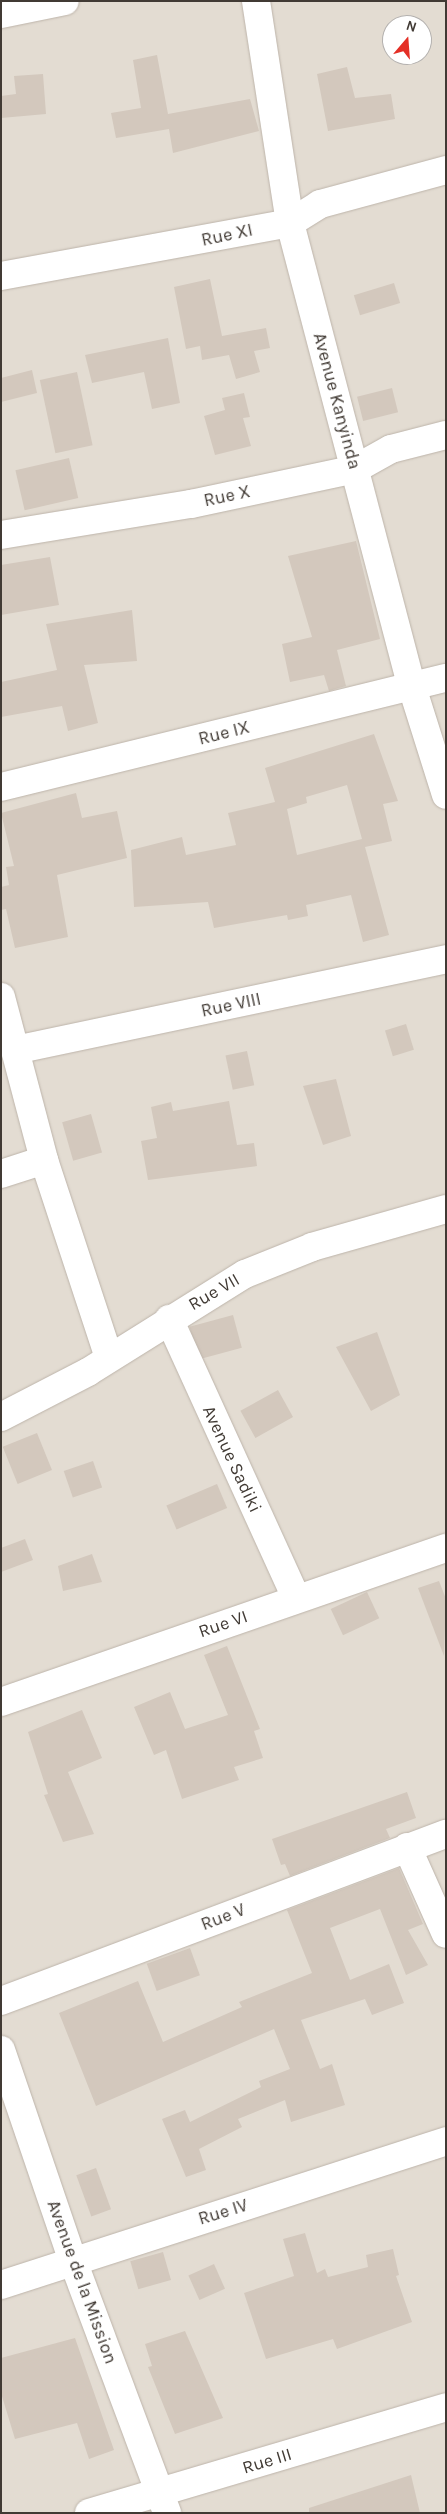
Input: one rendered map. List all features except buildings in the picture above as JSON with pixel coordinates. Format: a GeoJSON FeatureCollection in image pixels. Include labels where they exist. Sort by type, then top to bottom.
{"type":"FeatureCollection","features":[{"type":"Feature","properties":{"kind":"street"},"geometry":{"type":"LineString","coordinates":[[1,14],[65,1]]}},
{"type":"Feature","properties":{"kind":"street","name":"Avenue Kanyinda"},"geometry":{"type":"LineString","coordinates":[[256,1],[290,223],[412,687],[446,794]]}},
{"type":"Feature","properties":{"kind":"street","name":"Rue XI"},"geometry":{"type":"LineString","coordinates":[[1,276],[290,223],[320,204],[446,170]]}},
{"type":"Feature","properties":{"kind":"street","name":"Rue X"},"geometry":{"type":"LineString","coordinates":[[1,535],[191,504],[355,469],[391,449],[446,435]]}},
{"type":"Feature","properties":{"kind":"street","name":"Rue IX"},"geometry":{"type":"LineString","coordinates":[[1,787],[446,678]]}},
{"type":"Feature","properties":{"kind":"street","name":"Rue VIII"},"geometry":{"type":"LineString","coordinates":[[15,1050],[446,958]]}},
{"type":"Feature","properties":{"kind":"street"},"geometry":{"type":"LineString","coordinates":[[1,997],[44,1160],[109,1358]]}},
{"type":"Feature","properties":{"kind":"street"},"geometry":{"type":"LineString","coordinates":[[1,1174],[44,1160]]}},
{"type":"Feature","properties":{"kind":"street","name":"Rue VII"},"geometry":{"type":"LineString","coordinates":[[1,1417],[109,1358],[169,1319],[245,1274],[312,1247],[446,1209]]}},
{"type":"Feature","properties":{"kind":"street","name":"Avenue Sadiki"},"geometry":{"type":"LineString","coordinates":[[169,1319],[296,1598]]}},
{"type":"Feature","properties":{"kind":"street","name":"Rue VI"},"geometry":{"type":"LineString","coordinates":[[1,1702],[296,1598],[446,1548]]}},
{"type":"Feature","properties":{"kind":"street","name":"Rue V"},"geometry":{"type":"LineString","coordinates":[[1,2001],[407,1847],[446,1834]]}},
{"type":"Feature","properties":{"kind":"street"},"geometry":{"type":"LineString","coordinates":[[407,1847],[446,1934]]}},
{"type":"Feature","properties":{"kind":"street","name":"Avenue de la Mission"},"geometry":{"type":"LineString","coordinates":[[1,2050],[73,2261],[163,2503]]}},
{"type":"Feature","properties":{"kind":"street","name":"Rue IV"},"geometry":{"type":"LineString","coordinates":[[1,2285],[446,2141]]}},
{"type":"Feature","properties":{"kind":"street","name":"Rue III"},"geometry":{"type":"LineString","coordinates":[[88,2513],[163,2503],[446,2407]]}},
{"type":"Feature","properties":{"kind":"shaded area"},"geometry":{"type":"Polygon","coordinates":[[[1,1],[446,1],[446,2513],[1,2513],[1,1]]]}}]}
